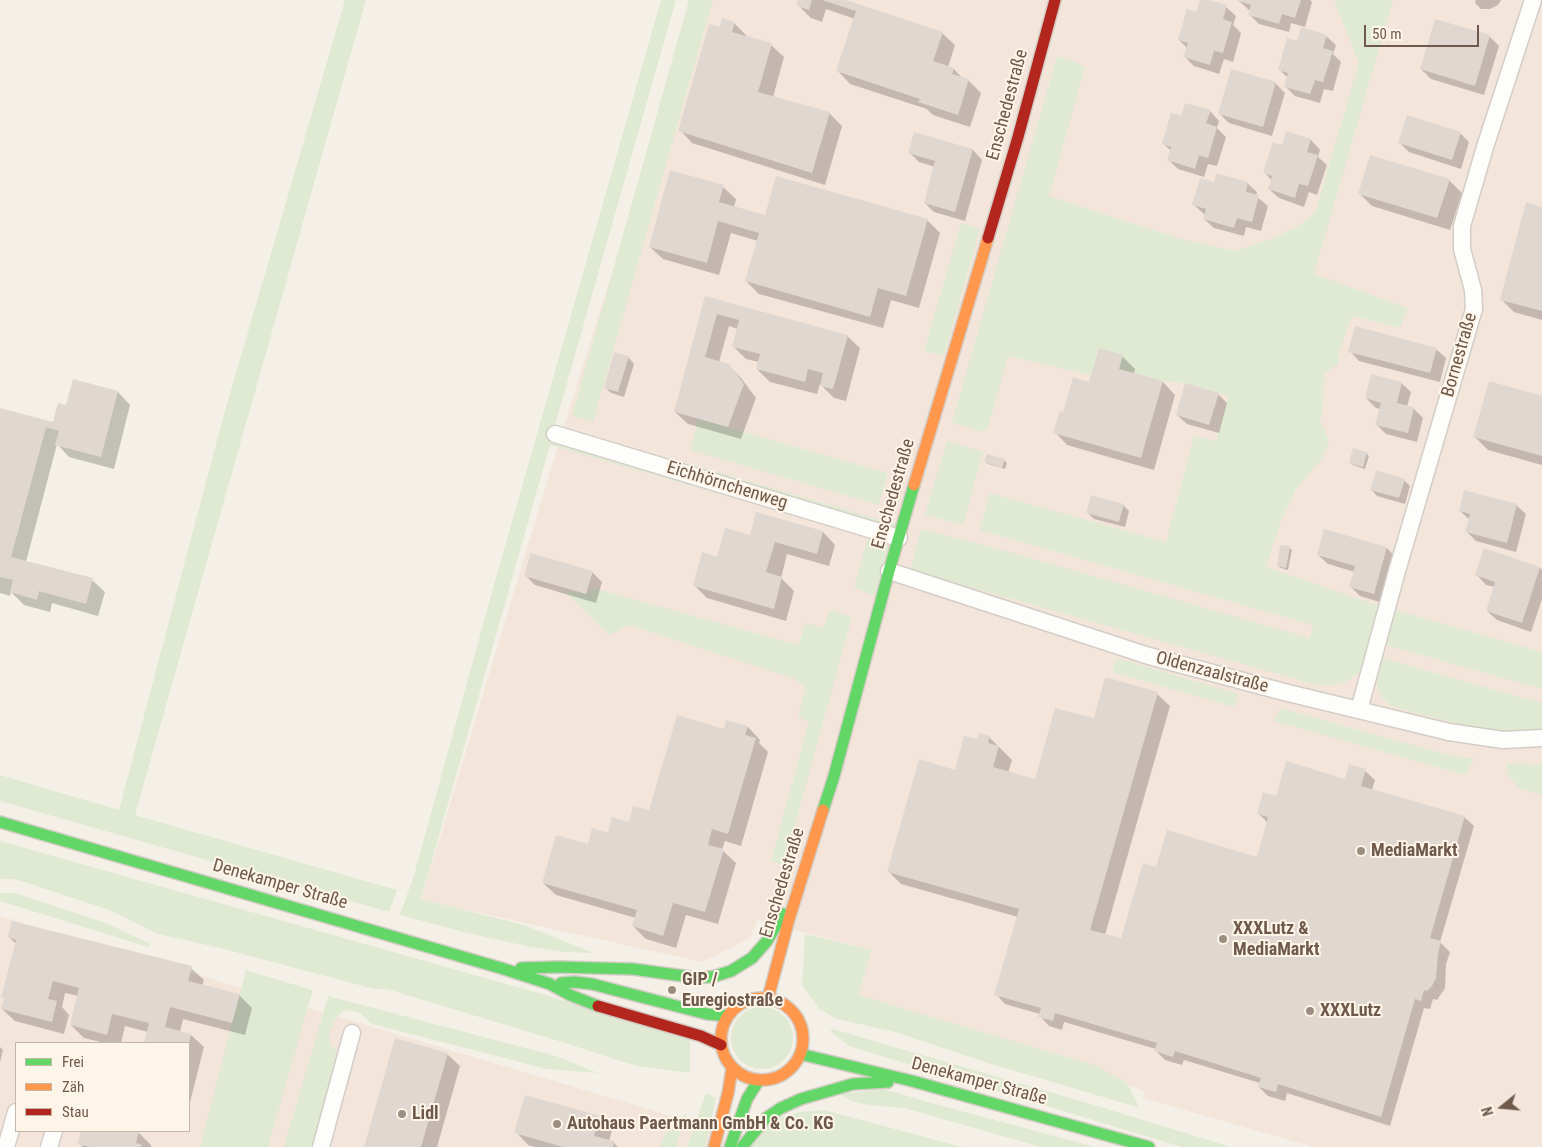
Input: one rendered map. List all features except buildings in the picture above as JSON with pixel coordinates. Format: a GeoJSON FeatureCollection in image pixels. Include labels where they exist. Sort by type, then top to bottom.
{"type":"FeatureCollection","features":[{"type":"Feature","properties":{"kind":"street","name":"Enschedestraße"},"geometry":{"type":"LineString","coordinates":[[768,998],[789,919],[834,776],[889,571],[1018,137],[1055,0]]}},
{"type":"Feature","properties":{"kind":"street","name":"Bornestraße"},"geometry":{"type":"LineString","coordinates":[[1359,710],[1397,571],[1474,309],[1473,290],[1462,249],[1462,226],[1485,147],[1533,0]]}},
{"type":"Feature","properties":{"kind":"street","name":"Eichhörnchenweg"},"geometry":{"type":"LineString","coordinates":[[555,434],[899,538]]}},
{"type":"Feature","properties":{"kind":"street","name":"Oldenzaalstraße"},"geometry":{"type":"LineString","coordinates":[[889,571],[1149,656],[1277,690],[1449,732],[1503,740],[1542,738]]}},
{"type":"Feature","properties":{"kind":"street","name":"Denekamper Straße"},"geometry":{"type":"LineString","coordinates":[[0,822],[504,969],[550,984],[592,1004],[701,1036],[721,1045]]}},
{"type":"Feature","properties":{"kind":"street"},"geometry":{"type":"LineString","coordinates":[[504,969],[558,967],[633,969],[692,977],[712,977],[731,971],[752,958],[761,949],[800,885]]}},
{"type":"Feature","properties":{"kind":"street","name":"Denekamper Straße"},"geometry":{"type":"LineString","coordinates":[[550,984],[574,982],[592,984],[707,1014],[728,1016]]}},
{"type":"Feature","properties":{"kind":"street"},"geometry":{"type":"LineString","coordinates":[[768,998],[780,1002],[790,1009],[797,1018],[802,1030],[803,1042],[800,1054],[788,1070],[780,1076],[759,1080],[750,1078],[732,1068],[725,1058],[721,1045],[721,1035],[723,1025],[735,1007],[745,1001],[768,998]]}},
{"type":"Feature","properties":{"kind":"street"},"geometry":{"type":"LineString","coordinates":[[322,1147],[352,1033]]}},
{"type":"Feature","properties":{"kind":"street","name":"Denekamper Straße"},"geometry":{"type":"LineString","coordinates":[[800,1054],[912,1081],[1149,1147]]}},
{"type":"Feature","properties":{"kind":"street"},"geometry":{"type":"LineString","coordinates":[[714,1147],[728,1093],[732,1068]]}},
{"type":"Feature","properties":{"kind":"street"},"geometry":{"type":"LineString","coordinates":[[730,1147],[747,1099],[759,1080]]}},
{"type":"Feature","properties":{"kind":"street"},"geometry":{"type":"LineString","coordinates":[[742,1147],[766,1118],[781,1108],[801,1100],[853,1084],[912,1081]]}},
{"type":"Feature","properties":{"kind":"street"},"geometry":{"type":"LineString","coordinates":[[6,1147],[15,1116]]}},
{"type":"Feature","properties":{"kind":"street"},"geometry":{"type":"LineString","coordinates":[[49,1147],[54,1132]]}},
{"type":"Feature","properties":{"kind":"shaded area"},"geometry":{"type":"Polygon","coordinates":[[[697,0],[1542,0],[1542,1147],[1313,1147],[1143,1098],[1145,1091],[857,995],[871,950],[758,920],[750,938],[702,962],[421,900],[561,436],[697,0]]]}},
{"type":"Feature","properties":{"kind":"shaded area"},"geometry":{"type":"Polygon","coordinates":[[[0,916],[655,1111],[711,1130],[734,1147],[0,1147],[0,916]]]}},
{"type":"Feature","properties":{"kind":"green space"},"geometry":{"type":"Polygon","coordinates":[[[345,0],[366,0],[135,815],[397,890],[389,912],[0,801],[0,775],[119,810],[224,414],[345,0]]]}},
{"type":"Feature","properties":{"kind":"green space"},"geometry":{"type":"Polygon","coordinates":[[[661,0],[676,0],[555,425],[896,524],[876,596],[854,588],[868,537],[550,445],[421,899],[524,925],[594,953],[565,952],[531,947],[467,933],[400,915],[414,875],[495,581],[661,0]]]}},
{"type":"Feature","properties":{"kind":"green space"},"geometry":{"type":"Polygon","coordinates":[[[689,0],[713,0],[593,422],[572,416],[689,0]]]}},
{"type":"Feature","properties":{"kind":"green space"},"geometry":{"type":"Polygon","coordinates":[[[1334,0],[1393,0],[1314,274],[1408,308],[1400,328],[1352,316],[1339,352],[1338,364],[1324,374],[1323,407],[1320,419],[1329,441],[1322,459],[1296,489],[1282,519],[1266,567],[1380,606],[1364,663],[1359,673],[1348,681],[1334,685],[1317,685],[913,571],[911,567],[921,529],[1006,551],[1310,638],[1313,625],[979,530],[990,493],[1166,542],[1194,436],[1216,441],[1229,396],[1185,383],[1163,381],[1119,369],[1099,348],[1091,375],[1008,356],[988,428],[982,432],[952,422],[1057,56],[1085,67],[1049,196],[1181,239],[1235,251],[1271,239],[1297,227],[1315,213],[1359,63],[1334,0]]]}},
{"type":"Feature","properties":{"kind":"green space"},"geometry":{"type":"Polygon","coordinates":[[[961,223],[980,229],[944,356],[924,351],[961,223]]]}},
{"type":"Feature","properties":{"kind":"green space"},"geometry":{"type":"Polygon","coordinates":[[[698,419],[888,473],[879,505],[690,450],[698,419]]]}},
{"type":"Feature","properties":{"kind":"green space"},"geometry":{"type":"Polygon","coordinates":[[[947,441],[983,452],[963,525],[925,515],[947,441]]]}},
{"type":"Feature","properties":{"kind":"green space"},"geometry":{"type":"Polygon","coordinates":[[[593,588],[798,645],[806,623],[823,628],[830,610],[852,617],[784,865],[771,861],[809,721],[798,717],[805,692],[803,685],[793,678],[628,625],[610,635],[564,591],[586,594],[593,588]]]}},
{"type":"Feature","properties":{"kind":"green space"},"geometry":{"type":"Polygon","coordinates":[[[1395,610],[1542,652],[1542,689],[1386,645],[1395,610]]]}},
{"type":"Feature","properties":{"kind":"green space"},"geometry":{"type":"Polygon","coordinates":[[[1116,658],[1238,694],[1234,707],[1112,672],[1116,658]]]}},
{"type":"Feature","properties":{"kind":"green space"},"geometry":{"type":"Polygon","coordinates":[[[1382,658],[1542,703],[1542,728],[1528,731],[1484,731],[1391,706],[1382,698],[1377,688],[1377,676],[1382,658]]]}},
{"type":"Feature","properties":{"kind":"green space"},"geometry":{"type":"Polygon","coordinates":[[[1280,708],[1445,754],[1474,759],[1465,775],[1274,721],[1280,708]]]}},
{"type":"Feature","properties":{"kind":"green space"},"geometry":{"type":"Polygon","coordinates":[[[1506,763],[1542,765],[1542,795],[1519,788],[1509,776],[1506,763]]]}},
{"type":"Feature","properties":{"kind":"green space"},"geometry":{"type":"Polygon","coordinates":[[[0,841],[542,994],[690,1040],[690,1073],[636,1066],[387,989],[374,989],[220,948],[158,934],[112,911],[15,879],[0,879],[0,841]]]}},
{"type":"Feature","properties":{"kind":"green space"},"geometry":{"type":"Polygon","coordinates":[[[0,893],[15,893],[106,923],[151,944],[148,947],[0,901],[0,893]]]}},
{"type":"Feature","properties":{"kind":"green space"},"geometry":{"type":"Polygon","coordinates":[[[805,934],[872,950],[858,995],[1094,1065],[1126,1082],[1140,1108],[988,1063],[895,1032],[837,1019],[819,1009],[802,985],[805,934]]]}},
{"type":"Feature","properties":{"kind":"green space"},"geometry":{"type":"Polygon","coordinates":[[[246,970],[312,990],[312,993],[268,1147],[200,1147],[246,970]]]}},
{"type":"Feature","properties":{"kind":"green space"},"geometry":{"type":"Polygon","coordinates":[[[328,996],[556,1056],[598,1073],[547,1069],[372,1024],[360,1013],[351,1010],[341,1012],[330,1032],[329,1041],[332,1047],[339,1053],[315,1147],[284,1147],[328,996]]]}},
{"type":"Feature","properties":{"kind":"green space"},"geometry":{"type":"Polygon","coordinates":[[[756,1007],[768,1007],[784,1016],[791,1026],[793,1038],[791,1050],[784,1060],[768,1069],[756,1069],[745,1064],[736,1055],[731,1044],[731,1032],[736,1021],[745,1012],[756,1007]]]}},
{"type":"Feature","properties":{"kind":"green space"},"geometry":{"type":"Polygon","coordinates":[[[833,1029],[1231,1147],[1182,1147],[849,1046],[830,1031],[833,1029]]]}},
{"type":"Feature","properties":{"kind":"green space"},"geometry":{"type":"Polygon","coordinates":[[[884,1089],[1095,1147],[1041,1147],[904,1108],[854,1102],[839,1094],[884,1089]]]}},
{"type":"Feature","properties":{"kind":"green space"},"geometry":{"type":"Polygon","coordinates":[[[706,1093],[716,1098],[705,1147],[687,1147],[706,1093]]]}},
{"type":"Feature","properties":{"kind":"green space"},"geometry":{"type":"Polygon","coordinates":[[[824,1110],[962,1147],[747,1147],[774,1119],[799,1112],[824,1110]]]}},
{"type":"Feature","properties":{"kind":"green space"},"geometry":{"type":"Polygon","coordinates":[[[687,1113],[676,1147],[660,1147],[667,1130],[687,1113]]]}},
{"type":"Feature","properties":{"kind":"traffic: fast"},"geometry":{"type":"LineString","coordinates":[[823,810],[914,485]]}},
{"type":"Feature","properties":{"kind":"traffic: fast"},"geometry":{"type":"LineString","coordinates":[[0,822],[504,969],[550,984],[570,995],[598,1006]]}},
{"type":"Feature","properties":{"kind":"traffic: fast"},"geometry":{"type":"LineString","coordinates":[[521,968],[633,969],[691,977],[712,977],[731,971],[752,958],[767,941],[783,914]]}},
{"type":"Feature","properties":{"kind":"traffic: fast"},"geometry":{"type":"LineString","coordinates":[[561,983],[592,984],[707,1014],[727,1016]]}},
{"type":"Feature","properties":{"kind":"traffic: fast"},"geometry":{"type":"LineString","coordinates":[[800,1054],[912,1081],[1149,1147]]}},
{"type":"Feature","properties":{"kind":"traffic: fast"},"geometry":{"type":"LineString","coordinates":[[730,1147],[747,1099],[759,1080]]}},
{"type":"Feature","properties":{"kind":"traffic: fast"},"geometry":{"type":"LineString","coordinates":[[742,1147],[766,1118],[781,1108],[801,1099],[853,1084],[888,1082]]}},
{"type":"Feature","properties":{"kind":"traffic: slow"},"geometry":{"type":"LineString","coordinates":[[914,485],[988,238]]}},
{"type":"Feature","properties":{"kind":"traffic: slow"},"geometry":{"type":"LineString","coordinates":[[768,998],[789,919],[823,810]]}},
{"type":"Feature","properties":{"kind":"traffic: slow"},"geometry":{"type":"LineString","coordinates":[[762,998],[778,1001],[791,1010],[800,1023],[803,1039],[800,1055],[791,1068],[778,1077],[762,1080],[746,1077],[733,1068],[724,1055],[721,1039],[724,1023],[733,1010],[746,1001],[762,998]]}},
{"type":"Feature","properties":{"kind":"traffic: slow"},"geometry":{"type":"LineString","coordinates":[[714,1147],[728,1093],[732,1068]]}},
{"type":"Feature","properties":{"kind":"traffic: jam"},"geometry":{"type":"LineString","coordinates":[[988,238],[1018,137],[1055,0]]}},
{"type":"Feature","properties":{"kind":"traffic: jam"},"geometry":{"type":"LineString","coordinates":[[598,1006],[701,1036],[721,1045]]}},
{"type":"Feature","properties":{"kind":"place","name":"MediaMarkt"},"geometry":{"type":"Point","coordinates":[1361,851]}},
{"type":"Feature","properties":{"kind":"place","name":"XXXLutz & MediaMarkt"},"geometry":{"type":"Point","coordinates":[1223,939]}},
{"type":"Feature","properties":{"kind":"place","name":"GIP / Euregiostraße"},"geometry":{"type":"Point","coordinates":[672,990]}},
{"type":"Feature","properties":{"kind":"place","name":"XXXLutz"},"geometry":{"type":"Point","coordinates":[1310,1011]}},
{"type":"Feature","properties":{"kind":"place","name":"Lidl"},"geometry":{"type":"Point","coordinates":[402,1114]}},
{"type":"Feature","properties":{"kind":"place","name":"Autohaus Paertmann GmbH & Co. KG"},"geometry":{"type":"Point","coordinates":[557,1124]}}]}
